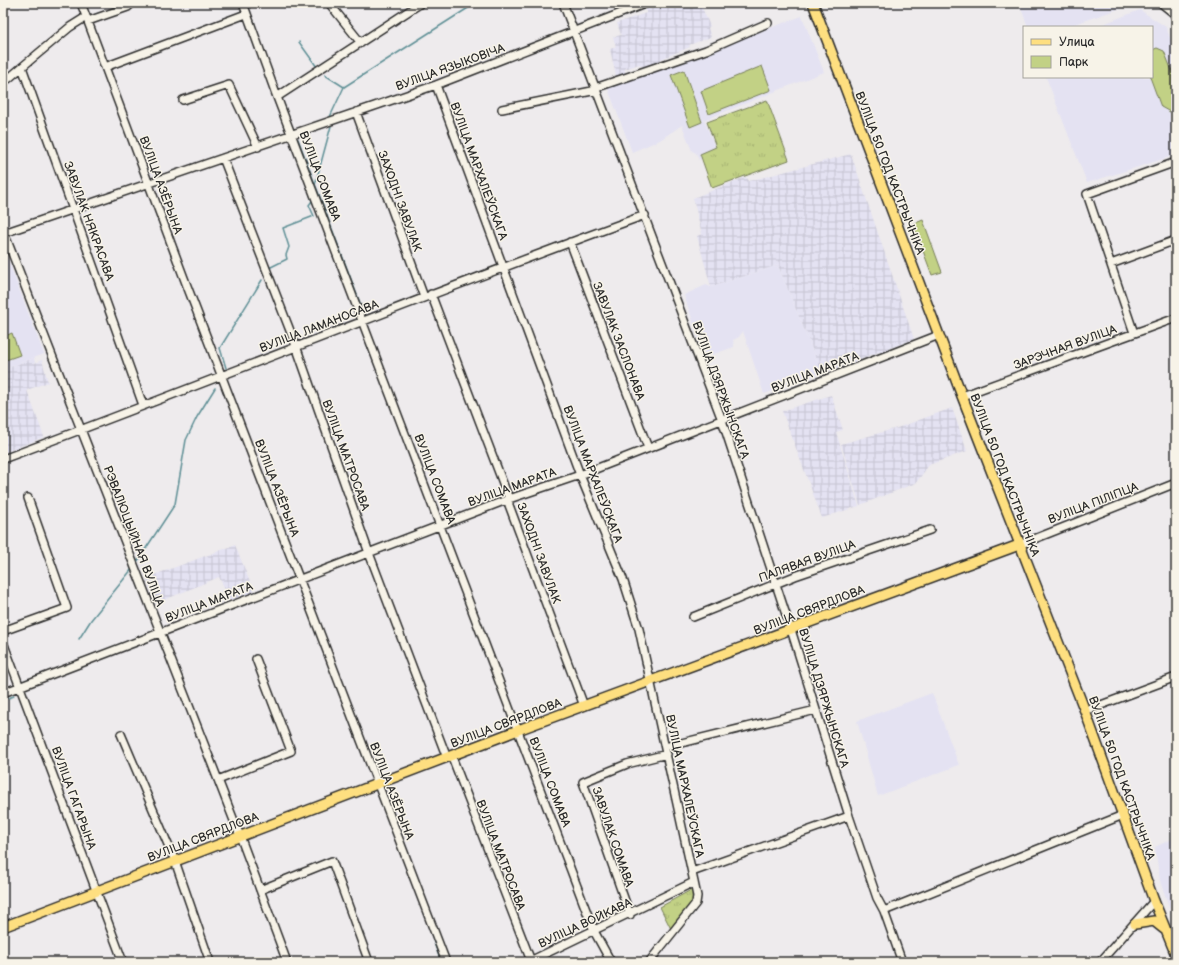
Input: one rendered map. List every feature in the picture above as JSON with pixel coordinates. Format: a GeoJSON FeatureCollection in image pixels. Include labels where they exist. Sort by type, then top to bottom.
{"type":"FeatureCollection","features":[{"type":"Feature","properties":{"kind":"main road","name":"ВУЛІЦА 50 ГОД КАСТРЫЧНІКА"},"geometry":{"type":"LineString","coordinates":[[813,3],[889,207],[1019,545],[1085,711],[1154,901],[1176,955]]}},
{"type":"Feature","properties":{"kind":"main road","name":"ВУЛІЦА СВЯРДЛОВА"},"geometry":{"type":"LineString","coordinates":[[3,927],[96,890],[449,758],[519,730],[1019,545]]}},
{"type":"Feature","properties":{"kind":"main road"},"geometry":{"type":"LineString","coordinates":[[1134,924],[1154,921],[1159,923],[1168,936]]}},
{"type":"Feature","properties":{"kind":"street","name":"ВУЛІЦА АЗЁРЫНА"},"geometry":{"type":"LineString","coordinates":[[81,3],[184,278],[223,376],[446,962]]}},
{"type":"Feature","properties":{"kind":"street"},"geometry":{"type":"LineString","coordinates":[[3,76],[8,79],[70,27],[87,19],[128,7],[132,3]]}},
{"type":"Feature","properties":{"kind":"street","name":"ВУЛІЦА СОМАВА"},"geometry":{"type":"LineString","coordinates":[[243,3],[277,97],[519,730],[594,931],[610,962]]}},
{"type":"Feature","properties":{"kind":"street"},"geometry":{"type":"LineString","coordinates":[[329,3],[361,44]]}},
{"type":"Feature","properties":{"kind":"street"},"geometry":{"type":"LineString","coordinates":[[277,97],[361,44],[421,3]]}},
{"type":"Feature","properties":{"kind":"street","name":"ВУЛІЦА ДЗЯРЖЫНСКАГА"},"geometry":{"type":"LineString","coordinates":[[563,3],[722,420],[791,629],[848,816],[877,898],[884,911],[902,962]]}},
{"type":"Feature","properties":{"kind":"street","name":"ВУЛІЦА ЯЗЫКОВІЧА"},"geometry":{"type":"LineString","coordinates":[[3,232],[258,147],[436,85],[647,3]]}},
{"type":"Feature","properties":{"kind":"street"},"geometry":{"type":"LineString","coordinates":[[1161,3],[1176,15]]}},
{"type":"Feature","properties":{"kind":"street"},"geometry":{"type":"LineString","coordinates":[[105,67],[246,14]]}},
{"type":"Feature","properties":{"kind":"street"},"geometry":{"type":"LineString","coordinates":[[502,109],[596,89],[706,50],[768,23]]}},
{"type":"Feature","properties":{"kind":"street","name":"ЗАВУЛАК НЯКРАСАВА"},"geometry":{"type":"LineString","coordinates":[[22,67],[143,405]]}},
{"type":"Feature","properties":{"kind":"street"},"geometry":{"type":"LineString","coordinates":[[183,100],[229,85],[232,87],[258,147]]}},
{"type":"Feature","properties":{"kind":"street","name":"ВУЛІЦА МАРХАЛЕЎСКАГА"},"geometry":{"type":"LineString","coordinates":[[436,85],[580,474],[623,580],[639,630],[652,681],[697,896],[696,902],[649,962]]}},
{"type":"Feature","properties":{"kind":"street","name":"ЗАХОДНІ ЗАВУЛАК"},"geometry":{"type":"LineString","coordinates":[[356,112],[424,297]]}},
{"type":"Feature","properties":{"kind":"street","name":"ВУЛІЦА МАТРОСАВА"},"geometry":{"type":"LineString","coordinates":[[223,158],[296,346],[369,553],[530,962]]}},
{"type":"Feature","properties":{"kind":"street"},"geometry":{"type":"LineString","coordinates":[[1134,333],[1086,194],[1176,162]]}},
{"type":"Feature","properties":{"kind":"street","name":"ВУЛІЦА ЛАМАНОСАВА"},"geometry":{"type":"LineString","coordinates":[[3,459],[223,376],[431,294],[644,215]]}},
{"type":"Feature","properties":{"kind":"street","name":"РЭВАЛЮЦЫЙНАЯ ВУЛІЦА"},"geometry":{"type":"LineString","coordinates":[[3,232],[161,632],[287,962]]}},
{"type":"Feature","properties":{"kind":"street"},"geometry":{"type":"LineString","coordinates":[[1110,264],[1176,240]]}},
{"type":"Feature","properties":{"kind":"street","name":"ЗАВУЛАК ЗАСЛОНАВА"},"geometry":{"type":"LineString","coordinates":[[570,242],[648,448]]}},
{"type":"Feature","properties":{"kind":"street","name":"ЗАХОДНІ ЗАВУЛАК"},"geometry":{"type":"LineString","coordinates":[[431,294],[509,499],[509,505],[584,706]]}},
{"type":"Feature","properties":{"kind":"street","name":"ЗАРЭЧНАЯ ВУЛІЦА"},"geometry":{"type":"LineString","coordinates":[[962,396],[1176,318]]}},
{"type":"Feature","properties":{"kind":"street","name":"ВУЛІЦА МАРАТА"},"geometry":{"type":"LineString","coordinates":[[3,693],[509,499],[580,474],[722,420],[939,335]]}},
{"type":"Feature","properties":{"kind":"street","name":"ВУЛІЦА ПІЛІПЦА"},"geometry":{"type":"LineString","coordinates":[[1019,545],[1176,483]]}},
{"type":"Feature","properties":{"kind":"street"},"geometry":{"type":"LineString","coordinates":[[3,631],[67,608],[28,498]]}},
{"type":"Feature","properties":{"kind":"street","name":"ПАЛЯВАЯ ВУЛІЦА"},"geometry":{"type":"LineString","coordinates":[[693,617],[776,583],[930,530]]}},
{"type":"Feature","properties":{"kind":"street","name":"ВУЛІЦА ГАГАРЫНА"},"geometry":{"type":"LineString","coordinates":[[3,642],[123,962]]}},
{"type":"Feature","properties":{"kind":"street"},"geometry":{"type":"LineString","coordinates":[[218,780],[291,751],[256,659]]}},
{"type":"Feature","properties":{"kind":"street"},"geometry":{"type":"LineString","coordinates":[[1085,711],[1176,677]]}},
{"type":"Feature","properties":{"kind":"street"},"geometry":{"type":"LineString","coordinates":[[666,750],[816,710]]}},
{"type":"Feature","properties":{"kind":"street"},"geometry":{"type":"LineString","coordinates":[[121,734],[175,861],[210,962]]}},
{"type":"Feature","properties":{"kind":"street","name":"ЗАВУЛАК СОМАВА"},"geometry":{"type":"LineString","coordinates":[[630,915],[583,782],[666,750]]}},
{"type":"Feature","properties":{"kind":"street"},"geometry":{"type":"LineString","coordinates":[[884,911],[1124,815]]}},
{"type":"Feature","properties":{"kind":"street"},"geometry":{"type":"LineString","coordinates":[[692,872],[848,816]]}},
{"type":"Feature","properties":{"kind":"street"},"geometry":{"type":"LineString","coordinates":[[260,890],[332,861],[369,962]]}},
{"type":"Feature","properties":{"kind":"street","name":"ВУЛІЦА ВОЙКАВА"},"geometry":{"type":"LineString","coordinates":[[530,962],[630,915],[694,882]]}},
{"type":"Feature","properties":{"kind":"street"},"geometry":{"type":"LineString","coordinates":[[1100,962],[1154,901]]}},
{"type":"Feature","properties":{"kind":"shaded area"},"geometry":{"type":"Polygon","coordinates":[[[663,3],[700,3],[710,26],[708,28],[711,37],[689,45],[690,47],[643,67],[639,64],[625,69],[625,73],[616,76],[610,49],[616,47],[613,37],[621,35],[617,23],[646,13],[646,9],[663,3]]]}},
{"type":"Feature","properties":{"kind":"shaded area"},"geometry":{"type":"Polygon","coordinates":[[[1019,3],[1136,3],[1069,26],[1028,26],[1019,3]]]}},
{"type":"Feature","properties":{"kind":"shaded area"},"geometry":{"type":"Polygon","coordinates":[[[1140,10],[1166,27],[1176,54],[1176,155],[1087,183],[1046,78],[1153,78],[1153,26],[1098,26],[1140,10]]]}},
{"type":"Feature","properties":{"kind":"shaded area"},"geometry":{"type":"Polygon","coordinates":[[[802,16],[824,72],[704,120],[717,151],[699,160],[696,153],[692,151],[682,125],[660,140],[632,152],[607,86],[661,69],[802,16]]]}},
{"type":"Feature","properties":{"kind":"shaded area"},"geometry":{"type":"Polygon","coordinates":[[[851,154],[914,339],[822,373],[778,265],[711,287],[697,236],[702,234],[693,198],[746,177],[749,181],[851,154]]]}},
{"type":"Feature","properties":{"kind":"shaded area"},"geometry":{"type":"Polygon","coordinates":[[[3,247],[44,354],[3,370],[3,247]]]}},
{"type":"Feature","properties":{"kind":"shaded area"},"geometry":{"type":"Polygon","coordinates":[[[778,265],[822,373],[764,394],[743,331],[739,337],[733,340],[734,347],[705,357],[684,295],[706,285],[711,287],[778,265]]]}},
{"type":"Feature","properties":{"kind":"shaded area"},"geometry":{"type":"Polygon","coordinates":[[[34,358],[35,363],[42,360],[48,382],[51,381],[27,390],[44,437],[3,453],[3,370],[34,358]]]}},
{"type":"Feature","properties":{"kind":"shaded area"},"geometry":{"type":"Polygon","coordinates":[[[831,395],[843,430],[836,432],[859,506],[822,518],[782,411],[831,395]]]}},
{"type":"Feature","properties":{"kind":"shaded area"},"geometry":{"type":"Polygon","coordinates":[[[952,408],[967,451],[929,465],[916,483],[860,505],[841,444],[897,428],[952,408]]]}},
{"type":"Feature","properties":{"kind":"shaded area"},"geometry":{"type":"Polygon","coordinates":[[[235,545],[254,592],[230,600],[219,577],[157,603],[146,578],[235,545]]]}},
{"type":"Feature","properties":{"kind":"shaded area"},"geometry":{"type":"Polygon","coordinates":[[[932,693],[959,765],[878,796],[857,721],[932,693]]]}},
{"type":"Feature","properties":{"kind":"shaded area"},"geometry":{"type":"Polygon","coordinates":[[[1176,837],[1176,926],[1160,881],[1155,847],[1176,837]]]}},
{"type":"Feature","properties":{"kind":"green space"},"geometry":{"type":"Polygon","coordinates":[[[1157,48],[1164,51],[1176,81],[1176,110],[1170,112],[1161,107],[1150,78],[1153,78],[1153,50],[1157,48]]]}},
{"type":"Feature","properties":{"kind":"green space"},"geometry":{"type":"Polygon","coordinates":[[[762,66],[771,90],[709,114],[701,91],[762,66]]]}},
{"type":"Feature","properties":{"kind":"green space"},"geometry":{"type":"Polygon","coordinates":[[[684,70],[702,122],[690,127],[671,75],[684,70]]]}},
{"type":"Feature","properties":{"kind":"green space"},"geometry":{"type":"Polygon","coordinates":[[[767,100],[789,160],[712,188],[700,154],[716,147],[707,122],[767,100]]]}},
{"type":"Feature","properties":{"kind":"green space"},"geometry":{"type":"Polygon","coordinates":[[[923,220],[942,272],[932,275],[913,224],[923,220]]]}},
{"type":"Feature","properties":{"kind":"green space"},"geometry":{"type":"Polygon","coordinates":[[[12,333],[20,355],[3,361],[3,337],[12,333]]]}},
{"type":"Feature","properties":{"kind":"green space"},"geometry":{"type":"Polygon","coordinates":[[[691,890],[694,892],[695,899],[672,931],[660,907],[691,890]]]}},
{"type":"Feature","properties":{"kind":"waterway"},"geometry":{"type":"LineString","coordinates":[[325,75],[344,87],[476,3]]}},
{"type":"Feature","properties":{"kind":"waterway"},"geometry":{"type":"LineString","coordinates":[[299,42],[317,67]]}},
{"type":"Feature","properties":{"kind":"waterway"},"geometry":{"type":"LineString","coordinates":[[329,119],[344,87]]}},
{"type":"Feature","properties":{"kind":"waterway"},"geometry":{"type":"LineString","coordinates":[[315,185],[331,126]]}},
{"type":"Feature","properties":{"kind":"waterway"},"geometry":{"type":"LineString","coordinates":[[298,139],[365,316]]}},
{"type":"Feature","properties":{"kind":"waterway"},"geometry":{"type":"LineString","coordinates":[[269,268],[287,259],[286,255],[289,247],[283,228],[314,216],[309,205],[312,201],[308,188]]}},
{"type":"Feature","properties":{"kind":"waterway"},"geometry":{"type":"LineString","coordinates":[[226,368],[220,348],[262,280]]}},
{"type":"Feature","properties":{"kind":"waterway"},"geometry":{"type":"LineString","coordinates":[[137,562],[175,504],[186,440],[197,417],[215,388]]}},
{"type":"Feature","properties":{"kind":"waterway"},"geometry":{"type":"LineString","coordinates":[[79,639],[91,620],[132,569]]}},
{"type":"Feature","properties":{"kind":"waterway"},"geometry":{"type":"LineString","coordinates":[[24,681],[77,661]]}},
{"type":"Feature","properties":{"kind":"waterway"},"geometry":{"type":"LineString","coordinates":[[3,700],[14,696]]}},
{"type":"Feature","properties":{"kind":"waterway"},"geometry":{"type":"LineString","coordinates":[[384,791],[426,901]]}},
{"type":"Feature","properties":{"kind":"waterway"},"geometry":{"type":"LineString","coordinates":[[433,940],[441,962]]}}]}
